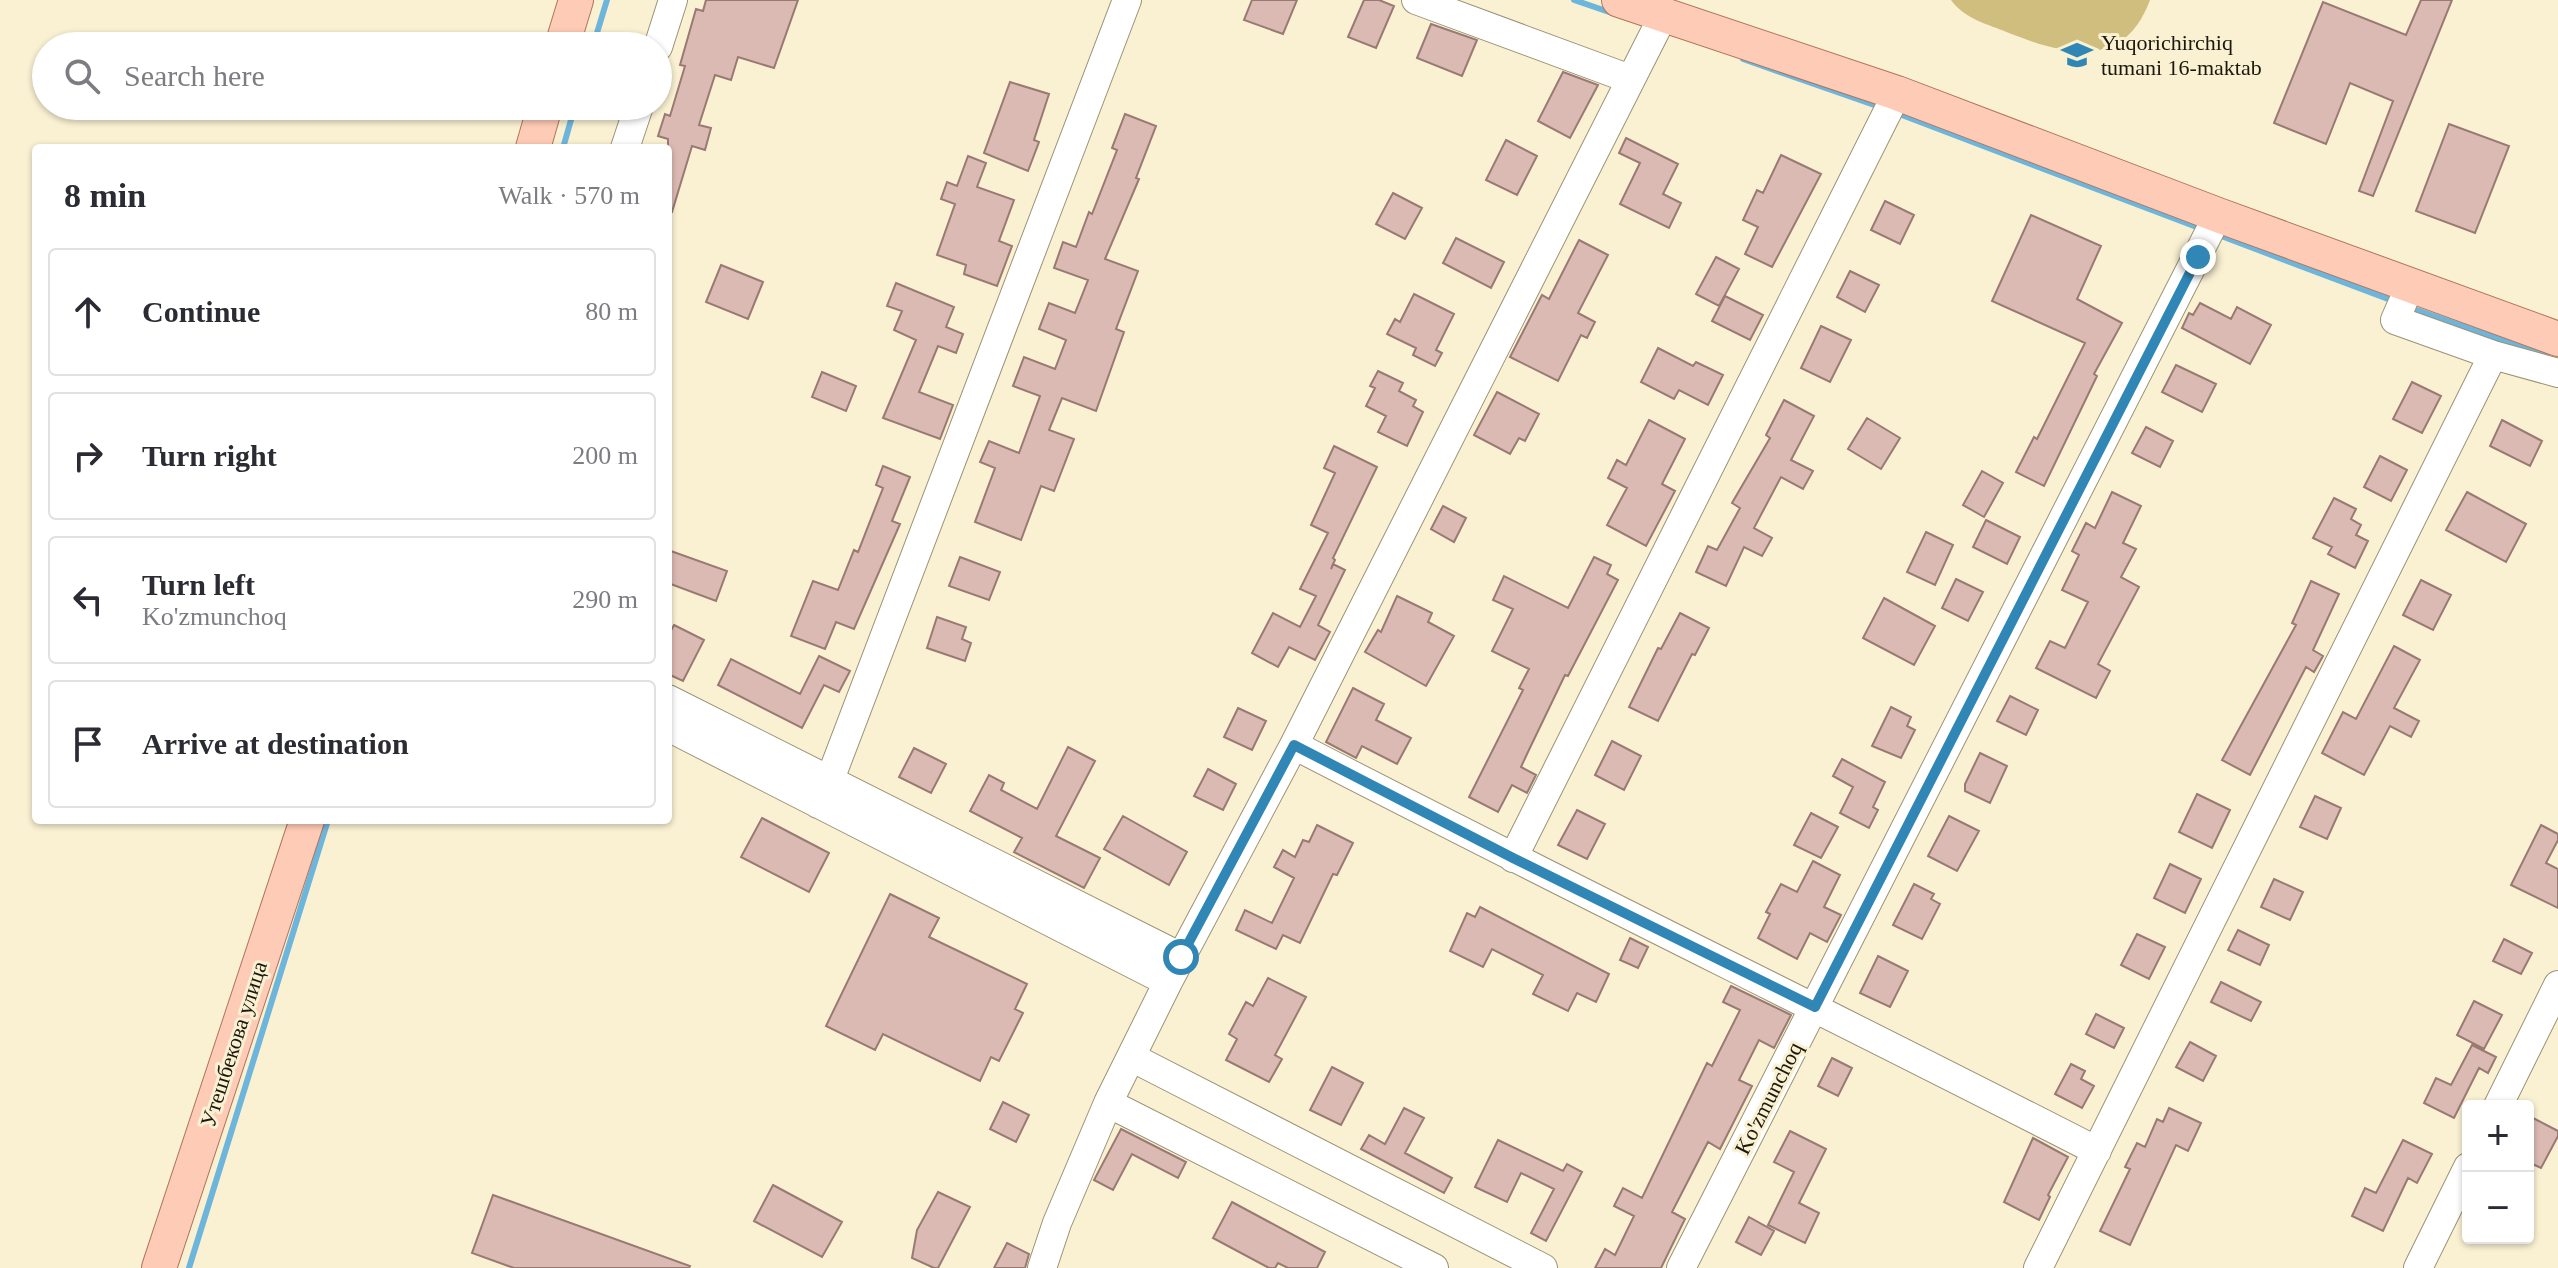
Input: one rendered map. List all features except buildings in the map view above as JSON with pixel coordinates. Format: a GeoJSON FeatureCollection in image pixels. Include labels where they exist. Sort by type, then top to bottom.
{"type":"FeatureCollection","features":[{"type":"Feature","properties":{"kind":"main road"},"geometry":{"type":"LineString","coordinates":[[566,32],[576,0]]}},
{"type":"Feature","properties":{"kind":"main road"},"geometry":{"type":"LineString","coordinates":[[1619,0],[1657,20],[1889,110],[2213,226],[2558,339]]}},
{"type":"Feature","properties":{"kind":"main road"},"geometry":{"type":"LineString","coordinates":[[1657,20],[1906,80],[2558,327]]}},
{"type":"Feature","properties":{"kind":"main road"},"geometry":{"type":"LineString","coordinates":[[534,144],[541,120]]}},
{"type":"Feature","properties":{"kind":"main road","name":"Утешбекова улица"},"geometry":{"type":"LineString","coordinates":[[159,1268],[306,824]]}},
{"type":"Feature","properties":{"kind":"street"},"geometry":{"type":"LineString","coordinates":[[663,32],[673,0]]}},
{"type":"Feature","properties":{"kind":"street"},"geometry":{"type":"LineString","coordinates":[[824,793],[1127,0]]}},
{"type":"Feature","properties":{"kind":"street"},"geometry":{"type":"LineString","coordinates":[[1416,0],[1630,79]]}},
{"type":"Feature","properties":{"kind":"street"},"geometry":{"type":"LineString","coordinates":[[1042,1268],[1057,1223],[1108,1103],[1174,969],[1294,745],[1657,20]]}},
{"type":"Feature","properties":{"kind":"street"},"geometry":{"type":"LineString","coordinates":[[1513,858],[1889,110]]}},
{"type":"Feature","properties":{"kind":"street"},"geometry":{"type":"LineString","coordinates":[[626,144],[634,120]]}},
{"type":"Feature","properties":{"kind":"street","name":"Ko'zmunchoq"},"geometry":{"type":"LineString","coordinates":[[1681,1268],[2213,226]]}},
{"type":"Feature","properties":{"kind":"street"},"geometry":{"type":"LineString","coordinates":[[2409,289],[2395,320],[2493,355],[2558,373]]}},
{"type":"Feature","properties":{"kind":"street"},"geometry":{"type":"LineString","coordinates":[[2038,1268],[2493,355]]}},
{"type":"Feature","properties":{"kind":"street"},"geometry":{"type":"LineString","coordinates":[[672,701],[824,793]]}},
{"type":"Feature","properties":{"kind":"street"},"geometry":{"type":"LineString","coordinates":[[672,729],[824,793],[1174,969]]}},
{"type":"Feature","properties":{"kind":"street"},"geometry":{"type":"LineString","coordinates":[[1294,745],[2097,1151]]}},
{"type":"Feature","properties":{"kind":"street"},"geometry":{"type":"LineString","coordinates":[[2501,1100],[2558,985]]}},
{"type":"Feature","properties":{"kind":"street"},"geometry":{"type":"LineString","coordinates":[[1131,1057],[1543,1268]]}},
{"type":"Feature","properties":{"kind":"street"},"geometry":{"type":"LineString","coordinates":[[1108,1103],[1434,1268]]}},
{"type":"Feature","properties":{"kind":"street"},"geometry":{"type":"LineString","coordinates":[[2418,1268],[2466,1172]]}},
{"type":"Feature","properties":{"kind":"shaded area"},"geometry":{"type":"Polygon","coordinates":[[[1951,0],[2150,0],[2138,23],[2124,39],[2107,48],[2088,52],[2068,51],[2026,39],[1975,19],[1951,0]]]}},
{"type":"Feature","properties":{"kind":"waterway"},"geometry":{"type":"LineString","coordinates":[[597,32],[607,0]]}},
{"type":"Feature","properties":{"kind":"waterway"},"geometry":{"type":"LineString","coordinates":[[1574,0],[1612,13]]}},
{"type":"Feature","properties":{"kind":"waterway"},"geometry":{"type":"LineString","coordinates":[[1743,59],[1880,107]]}},
{"type":"Feature","properties":{"kind":"waterway"},"geometry":{"type":"LineString","coordinates":[[1894,112],[2202,229]]}},
{"type":"Feature","properties":{"kind":"waterway"},"geometry":{"type":"LineString","coordinates":[[564,144],[571,120]]}},
{"type":"Feature","properties":{"kind":"waterway"},"geometry":{"type":"LineString","coordinates":[[2216,234],[2396,302]]}},
{"type":"Feature","properties":{"kind":"waterway"},"geometry":{"type":"LineString","coordinates":[[2411,308],[2547,356]]}},
{"type":"Feature","properties":{"kind":"waterway"},"geometry":{"type":"LineString","coordinates":[[189,1268],[327,824]]}},
{"type":"Feature","properties":{"kind":"place","name":"Yuqorichirchiq tumani 16-maktab"},"geometry":{"type":"Point","coordinates":[2077,55]}},
{"type":"Feature","properties":{"kind":"route"},"geometry":{"type":"LineString","coordinates":[[1181,957],[1294,745],[1513,858],[1815,1007],[2198,257]]}}]}
